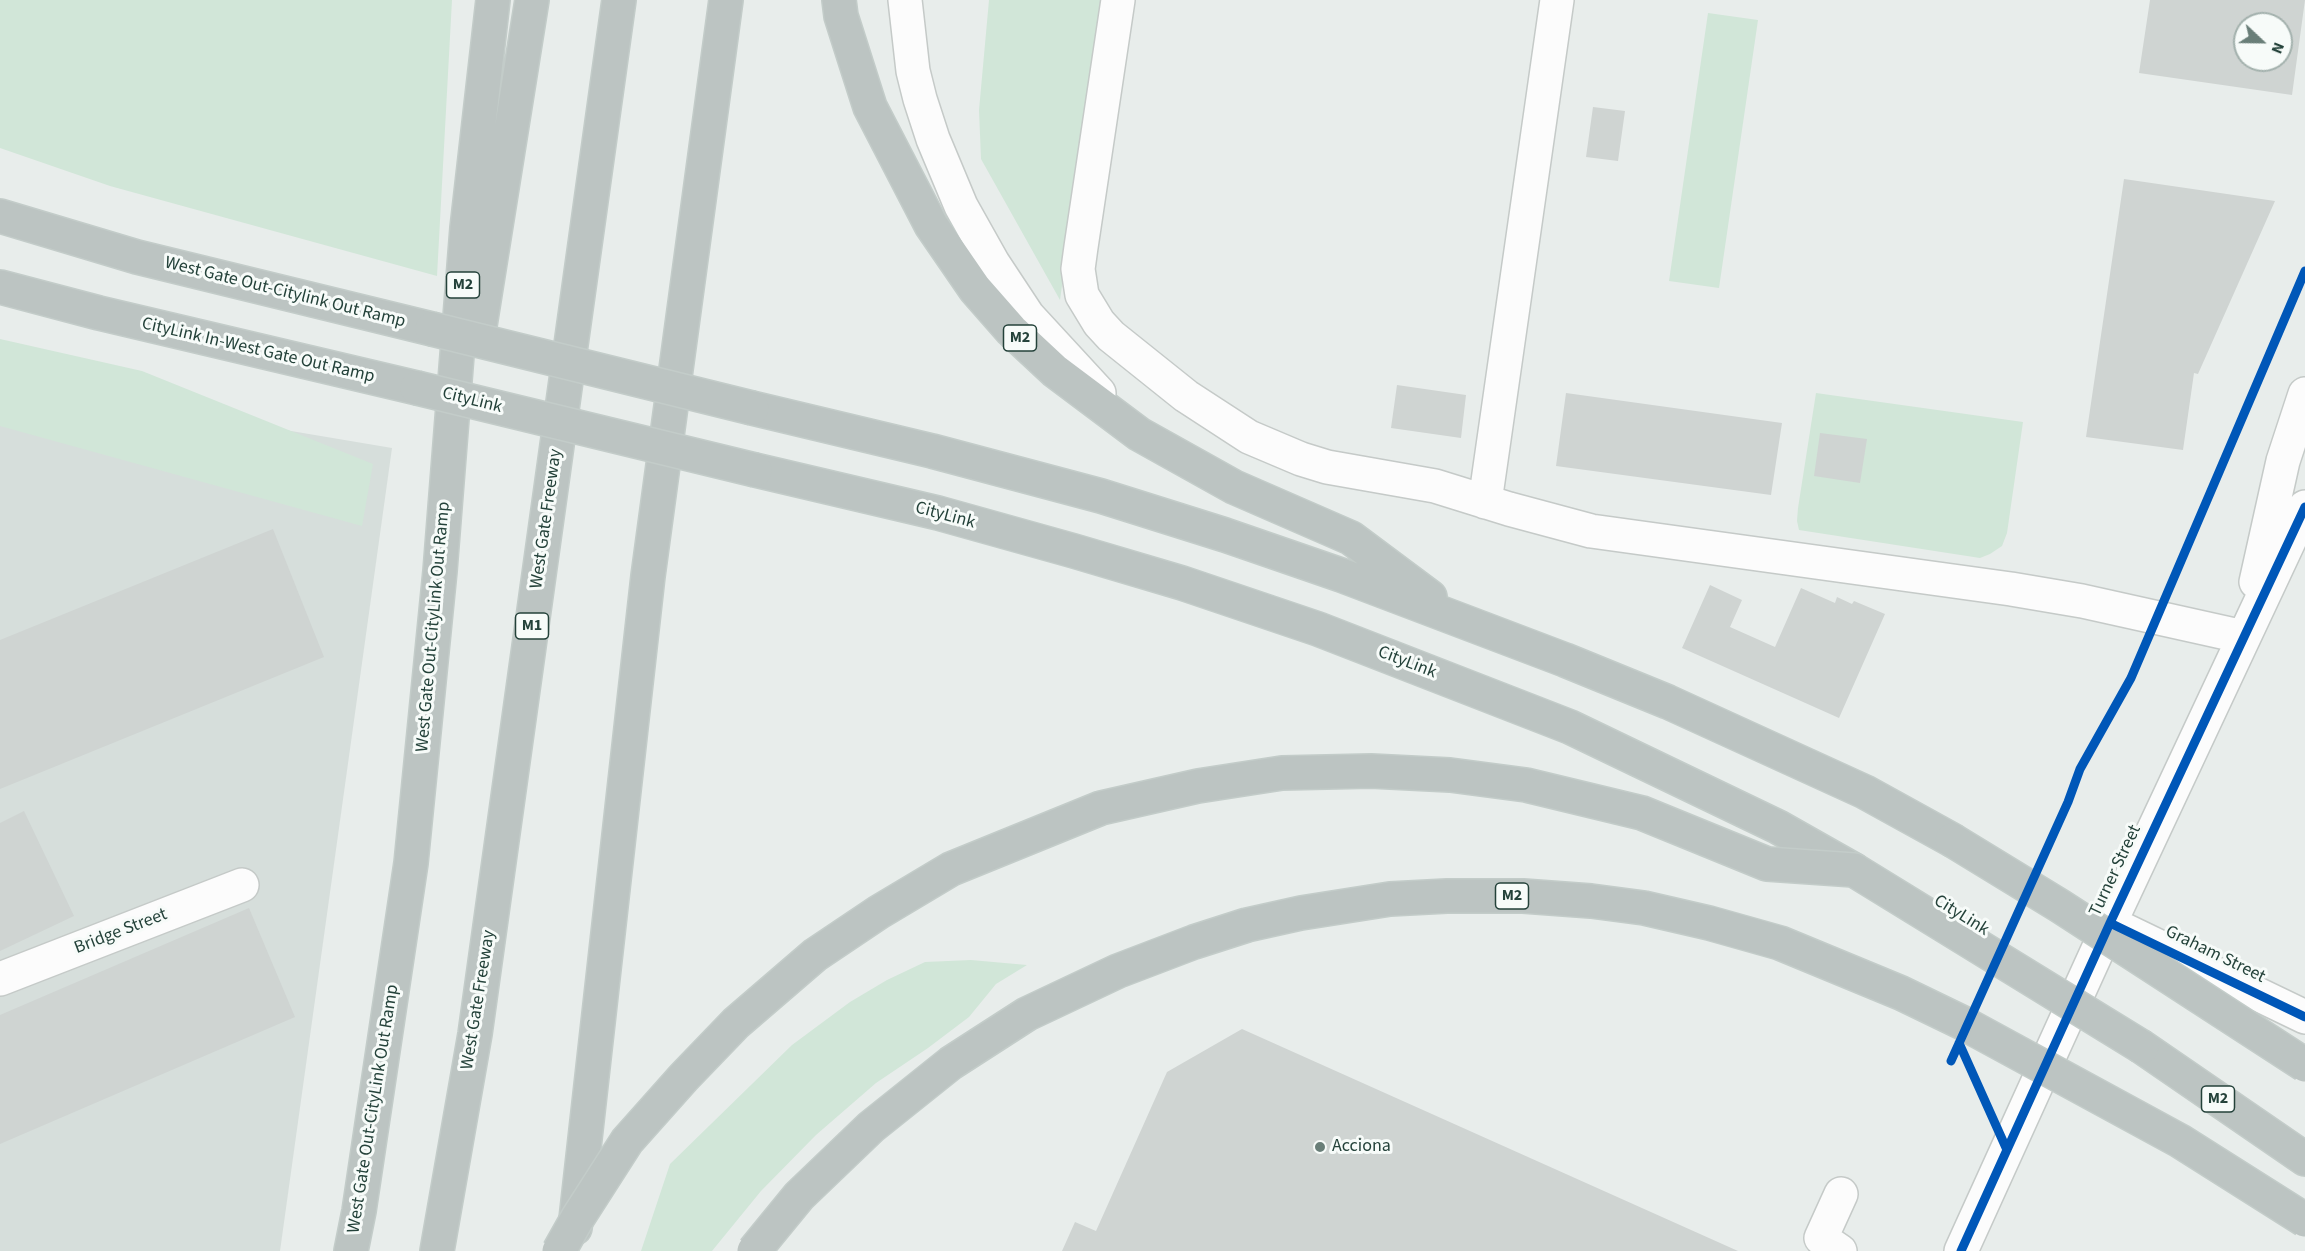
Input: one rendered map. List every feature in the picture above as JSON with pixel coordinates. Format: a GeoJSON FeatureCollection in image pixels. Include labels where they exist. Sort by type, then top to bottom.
{"type":"FeatureCollection","features":[{"type":"Feature","properties":{"kind":"highway","name":"West Gate Out-CityLink Out Ramp"},"geometry":{"type":"LineString","coordinates":[[351,1251],[411,863],[440,571],[467,228],[492,0]]}},
{"type":"Feature","properties":{"kind":"highway"},"geometry":{"type":"LineString","coordinates":[[440,571],[532,0]]}},
{"type":"Feature","properties":{"kind":"highway","name":"West Gate Freeway"},"geometry":{"type":"LineString","coordinates":[[437,1251],[477,1022],[619,0]]}},
{"type":"Feature","properties":{"kind":"highway"},"geometry":{"type":"LineString","coordinates":[[572,1251],[648,576],[726,0]]}},
{"type":"Feature","properties":{"kind":"highway","name":"M2"},"geometry":{"type":"LineString","coordinates":[[839,0],[841,15],[870,107],[931,225],[975,289],[1011,330],[1055,371],[1139,434],[1234,487],[1351,538],[1460,620],[1668,702],[1865,792],[1952,840],[2060,906],[2305,1065]]}},
{"type":"Feature","properties":{"kind":"highway","name":"West Gate Out-Citylink Out Ramp"},"geometry":{"type":"LineString","coordinates":[[0,216],[30,227],[137,257],[932,451],[1101,496],[1341,575],[1460,620]]}},
{"type":"Feature","properties":{"kind":"highway","name":"CityLink In-West Gate Out Ramp"},"geometry":{"type":"LineString","coordinates":[[0,287],[99,313],[417,388]]}},
{"type":"Feature","properties":{"kind":"highway","name":"CityLink"},"geometry":{"type":"LineString","coordinates":[[417,388],[938,513],[1074,551],[1182,583],[1318,628],[1570,727],[1778,827],[1854,870],[2142,1047],[2305,1159]]}},
{"type":"Feature","properties":{"kind":"highway","name":"M2"},"geometry":{"type":"LineString","coordinates":[[559,1251],[627,1141],[736,1023],[816,956],[879,912],[951,868],[1101,808],[1198,786],[1282,773],[1371,771],[1450,775],[1526,785],[1642,813],[1767,864],[1854,870]]}},
{"type":"Feature","properties":{"kind":"highway","name":"M2"},"geometry":{"type":"LineString","coordinates":[[754,1251],[799,1196],[871,1127],[951,1063],[1027,1014],[1118,971],[1247,925],[1301,913],[1390,899],[1447,896],[1557,898],[1644,908],[1780,943],[1900,993],[1963,1023],[2180,1141],[2305,1220]]}},
{"type":"Feature","properties":{"kind":"street"},"geometry":{"type":"LineString","coordinates":[[905,0],[913,71],[920,99],[933,139],[962,206],[993,263],[1028,316],[1139,434]]}},
{"type":"Feature","properties":{"kind":"street"},"geometry":{"type":"LineString","coordinates":[[1118,0],[1078,269],[1083,295],[1099,323],[1111,336],[1186,396],[1234,428],[1268,446],[1327,467],[1435,486],[1592,531],[2021,591],[2082,601],[2244,637],[2283,461],[2305,394]]}},
{"type":"Feature","properties":{"kind":"street"},"geometry":{"type":"LineString","coordinates":[[1485,502],[1557,0]]}},
{"type":"Feature","properties":{"kind":"street","name":"Turner Street"},"geometry":{"type":"LineString","coordinates":[[1961,1251],[2110,924],[2305,507]]}},
{"type":"Feature","properties":{"kind":"street","name":"Bridge Street"},"geometry":{"type":"LineString","coordinates":[[0,979],[242,885]]}},
{"type":"Feature","properties":{"kind":"street","name":"Graham Street"},"geometry":{"type":"LineString","coordinates":[[2110,924],[2305,1017]]}},
{"type":"Feature","properties":{"kind":"street"},"geometry":{"type":"LineString","coordinates":[[1840,1251],[1821,1238],[1841,1194]]}},
{"type":"Feature","properties":{"kind":"shaded area"},"geometry":{"type":"Polygon","coordinates":[[[0,382],[392,448],[280,1251],[0,1251],[0,382]]]}},
{"type":"Feature","properties":{"kind":"green space"},"geometry":{"type":"Polygon","coordinates":[[[0,0],[452,0],[437,276],[110,186],[0,148],[0,0]]]}},
{"type":"Feature","properties":{"kind":"green space"},"geometry":{"type":"Polygon","coordinates":[[[989,0],[1102,0],[1060,300],[981,159],[979,110],[989,0]]]}},
{"type":"Feature","properties":{"kind":"green space"},"geometry":{"type":"Polygon","coordinates":[[[1708,13],[1758,20],[1719,288],[1669,281],[1708,13]]]}},
{"type":"Feature","properties":{"kind":"green space"},"geometry":{"type":"Polygon","coordinates":[[[0,339],[142,371],[373,464],[362,526],[0,426],[0,339]]]}},
{"type":"Feature","properties":{"kind":"green space"},"geometry":{"type":"Polygon","coordinates":[[[1816,393],[2023,422],[2007,533],[2002,546],[1980,558],[1799,530],[1798,508],[1816,393]]]}},
{"type":"Feature","properties":{"kind":"green space"},"geometry":{"type":"Polygon","coordinates":[[[971,960],[1027,965],[996,984],[969,1017],[876,1083],[816,1135],[761,1191],[712,1251],[641,1251],[670,1164],[792,1045],[850,1002],[887,980],[925,962],[971,960]]]}},
{"type":"Feature","properties":{"kind":"building"},"geometry":{"type":"Polygon","coordinates":[[[2150,0],[2305,0],[2292,95],[2139,73],[2150,0]]]}},
{"type":"Feature","properties":{"kind":"building"},"geometry":{"type":"Polygon","coordinates":[[[1593,107],[1625,111],[1618,161],[1586,157],[1593,107]]]}},
{"type":"Feature","properties":{"kind":"building"},"geometry":{"type":"Polygon","coordinates":[[[2124,179],[2275,201],[2198,374],[2194,373],[2183,450],[2086,437],[2124,179]]]}},
{"type":"Feature","properties":{"kind":"building"},"geometry":{"type":"Polygon","coordinates":[[[1397,385],[1466,395],[1461,438],[1391,428],[1397,385]]]}},
{"type":"Feature","properties":{"kind":"building"},"geometry":{"type":"Polygon","coordinates":[[[1566,393],[1782,423],[1771,495],[1556,466],[1566,393]]]}},
{"type":"Feature","properties":{"kind":"building"},"geometry":{"type":"Polygon","coordinates":[[[1820,433],[1867,439],[1860,483],[1814,476],[1820,433]]]}},
{"type":"Feature","properties":{"kind":"building"},"geometry":{"type":"Polygon","coordinates":[[[273,529],[324,657],[0,789],[0,640],[273,529]]]}},
{"type":"Feature","properties":{"kind":"building"},"geometry":{"type":"Polygon","coordinates":[[[1710,585],[1742,600],[1730,627],[1775,647],[1801,588],[1835,603],[1837,597],[1852,604],[1854,601],[1885,614],[1839,718],[1682,648],[1710,585]]]}},
{"type":"Feature","properties":{"kind":"building"},"geometry":{"type":"Polygon","coordinates":[[[24,811],[74,916],[0,951],[0,823],[24,811]]]}},
{"type":"Feature","properties":{"kind":"building"},"geometry":{"type":"Polygon","coordinates":[[[249,908],[295,1017],[0,1144],[0,1015],[249,908]]]}},
{"type":"Feature","properties":{"kind":"building","name":"Acciona"},"geometry":{"type":"Polygon","coordinates":[[[1242,1029],[1738,1251],[1062,1251],[1075,1222],[1096,1231],[1167,1072],[1242,1029]]]}},
{"type":"Feature","properties":{"kind":"cycle path"},"geometry":{"type":"LineString","coordinates":[[1951,1061],[2068,802],[2080,769],[2131,678],[2305,271]]}},
{"type":"Feature","properties":{"kind":"cycle path"},"geometry":{"type":"LineString","coordinates":[[1961,1251],[2110,923],[2305,507]]}},
{"type":"Feature","properties":{"kind":"cycle path"},"geometry":{"type":"LineString","coordinates":[[2110,923],[2305,1017]]}},
{"type":"Feature","properties":{"kind":"cycle path"},"geometry":{"type":"LineString","coordinates":[[1959,1043],[2007,1150]]}},
{"type":"Feature","properties":{"kind":"place","name":"Acciona"},"geometry":{"type":"Point","coordinates":[1320,1147]}}]}
